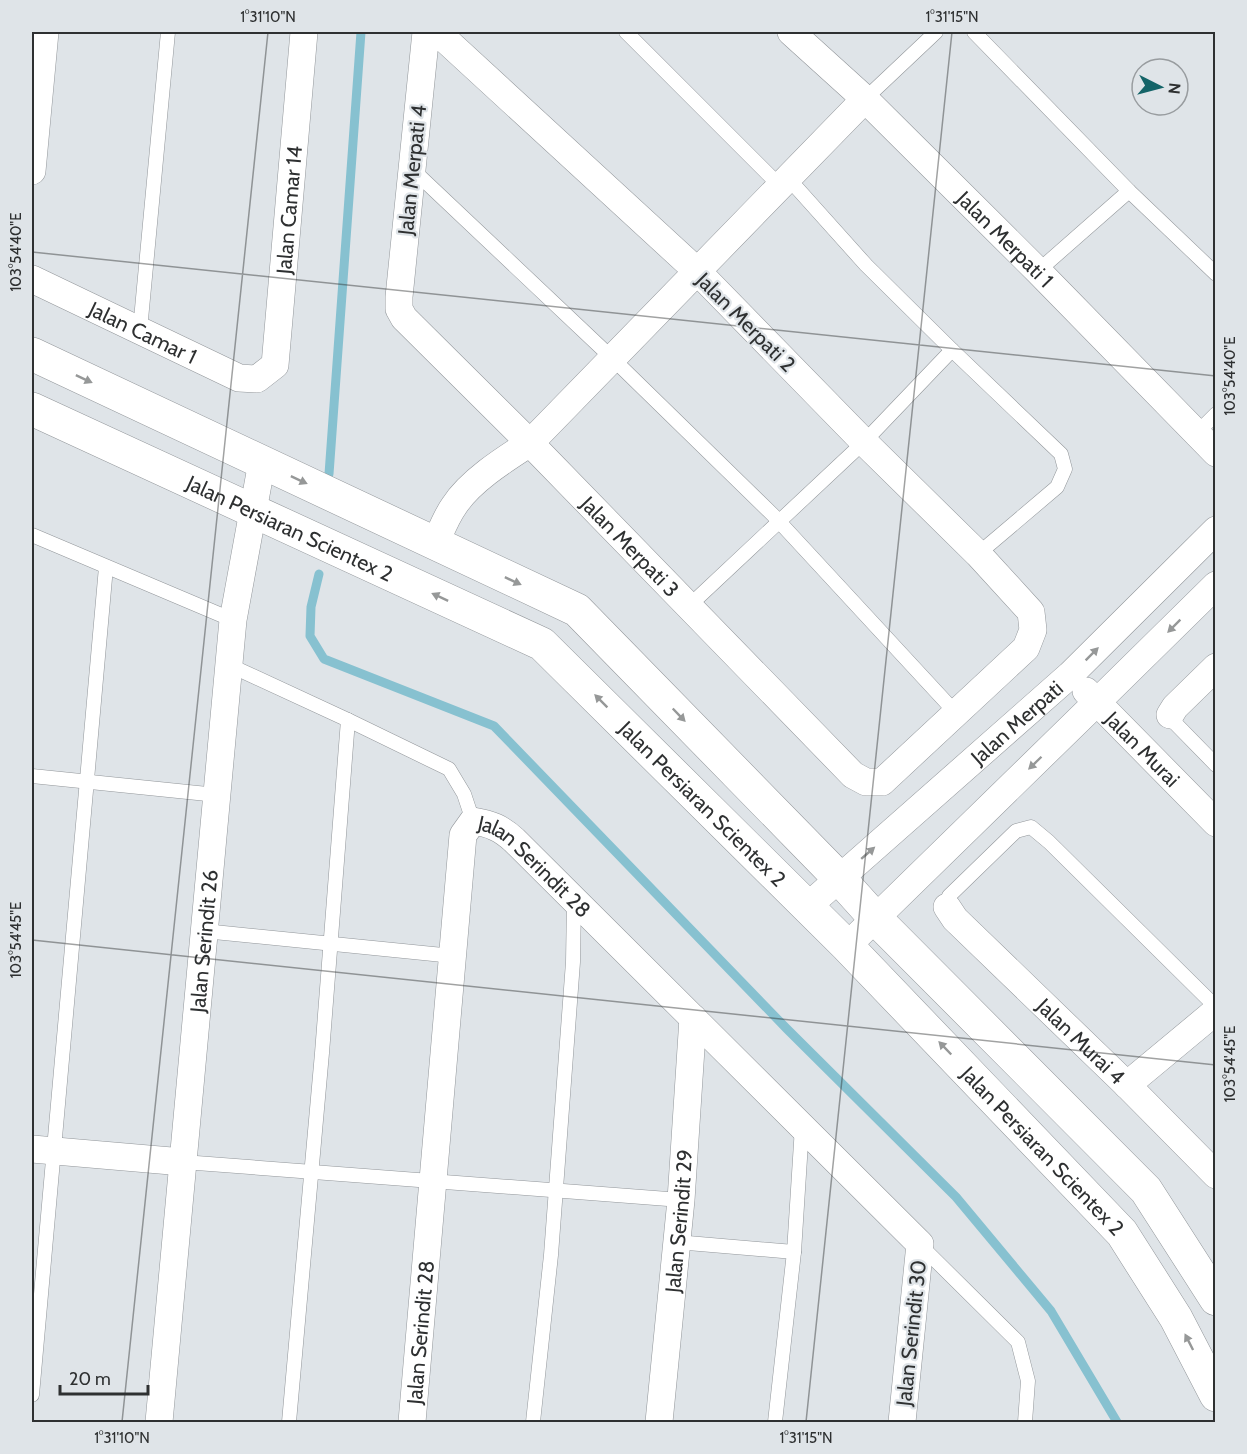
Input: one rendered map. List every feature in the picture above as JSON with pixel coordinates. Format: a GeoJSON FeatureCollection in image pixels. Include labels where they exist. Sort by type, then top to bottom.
{"type":"FeatureCollection","features":[{"type":"Feature","properties":{"kind":"street"},"geometry":{"type":"LineString","coordinates":[[32,171],[45,32]]}},
{"type":"Feature","properties":{"kind":"street","name":"Jalan Camar 14"},"geometry":{"type":"LineString","coordinates":[[258,380],[275,365],[304,32]]}},
{"type":"Feature","properties":{"kind":"street","name":"Jalan Merpati 4"},"geometry":{"type":"LineString","coordinates":[[399,309],[426,32]]}},
{"type":"Feature","properties":{"kind":"street","name":"Jalan Merpati 2"},"geometry":{"type":"LineString","coordinates":[[437,32],[697,272],[978,554],[1031,612],[1033,630],[1026,648],[956,713]]}},
{"type":"Feature","properties":{"kind":"street","name":"Jalan Merpati 1"},"geometry":{"type":"LineString","coordinates":[[790,32],[865,99],[1038,271],[1215,453]]}},
{"type":"Feature","properties":{"kind":"street"},"geometry":{"type":"LineString","coordinates":[[435,544],[454,505],[468,490],[494,467],[530,443],[865,99]]}},
{"type":"Feature","properties":{"kind":"street","name":"Jalan Camar 1"},"geometry":{"type":"LineString","coordinates":[[32,279],[239,378],[258,380]]}},
{"type":"Feature","properties":{"kind":"street","name":"Jalan Merpati 3"},"geometry":{"type":"LineString","coordinates":[[399,309],[404,318],[530,443],[853,775],[866,782],[882,782],[956,713]]}},
{"type":"Feature","properties":{"kind":"street","name":"Jalan Persiaran Scientex 2"},"geometry":{"type":"LineString","coordinates":[[32,354],[577,610],[839,878],[875,918],[1146,1190],[1215,1299]]}},
{"type":"Feature","properties":{"kind":"street","name":"Jalan Persiaran Scientex 2"},"geometry":{"type":"LineString","coordinates":[[32,409],[542,644],[808,906],[1122,1233],[1176,1318],[1215,1395]]}},
{"type":"Feature","properties":{"kind":"street","name":"Jalan Serindit 26"},"geometry":{"type":"LineString","coordinates":[[159,1422],[233,620],[262,462]]}},
{"type":"Feature","properties":{"kind":"street","name":"Jalan Merpati"},"geometry":{"type":"LineString","coordinates":[[808,906],[1070,675],[1215,530]]}},
{"type":"Feature","properties":{"kind":"street","name":"Jalan Merpati"},"geometry":{"type":"LineString","coordinates":[[847,946],[1215,585]]}},
{"type":"Feature","properties":{"kind":"street"},"geometry":{"type":"LineString","coordinates":[[1170,715],[1175,707],[1215,668]]}},
{"type":"Feature","properties":{"kind":"street","name":"Jalan Murai"},"geometry":{"type":"LineString","coordinates":[[1070,675],[1215,823]]}},
{"type":"Feature","properties":{"kind":"street","name":"Jalan Serindit 28"},"geometry":{"type":"LineString","coordinates":[[412,1422],[463,835],[473,821],[490,824],[506,833],[920,1244]]}},
{"type":"Feature","properties":{"kind":"street","name":"Jalan Murai 4"},"geometry":{"type":"LineString","coordinates":[[947,908],[955,919],[1215,1175]]}},
{"type":"Feature","properties":{"kind":"street"},"geometry":{"type":"LineString","coordinates":[[1126,1085],[1215,1009]]}},
{"type":"Feature","properties":{"kind":"street","name":"Jalan Serindit 29"},"geometry":{"type":"LineString","coordinates":[[659,1422],[681,1200],[693,1018]]}},
{"type":"Feature","properties":{"kind":"street"},"geometry":{"type":"LineString","coordinates":[[42,1150],[183,1162]]}},
{"type":"Feature","properties":{"kind":"street","name":"Jalan Serindit 30"},"geometry":{"type":"LineString","coordinates":[[902,1422],[920,1244]]}},
{"type":"Feature","properties":{"kind":"lane"},"geometry":{"type":"LineString","coordinates":[[140,330],[168,32]]}},
{"type":"Feature","properties":{"kind":"lane"},"geometry":{"type":"LineString","coordinates":[[626,32],[784,182],[952,350],[1061,454],[1065,469],[1057,487],[978,554]]}},
{"type":"Feature","properties":{"kind":"lane"},"geometry":{"type":"LineString","coordinates":[[865,99],[936,32]]}},
{"type":"Feature","properties":{"kind":"lane"},"geometry":{"type":"LineString","coordinates":[[974,32],[1129,191],[1215,274]]}},
{"type":"Feature","properties":{"kind":"lane"},"geometry":{"type":"LineString","coordinates":[[413,170],[612,358],[778,521],[956,713]]}},
{"type":"Feature","properties":{"kind":"lane"},"geometry":{"type":"LineString","coordinates":[[1038,271],[1129,191]]}},
{"type":"Feature","properties":{"kind":"lane"},"geometry":{"type":"LineString","coordinates":[[689,606],[864,442],[952,350]]}},
{"type":"Feature","properties":{"kind":"lane"},"geometry":{"type":"LineString","coordinates":[[1197,433],[1215,414]]}},
{"type":"Feature","properties":{"kind":"lane"},"geometry":{"type":"LineString","coordinates":[[32,535],[233,620]]}},
{"type":"Feature","properties":{"kind":"lane"},"geometry":{"type":"LineString","coordinates":[[32,1395],[42,1150],[87,782],[106,567]]}},
{"type":"Feature","properties":{"kind":"lane"},"geometry":{"type":"LineString","coordinates":[[229,665],[449,769],[464,794],[473,821]]}},
{"type":"Feature","properties":{"kind":"lane"},"geometry":{"type":"LineString","coordinates":[[1170,715],[1215,765]]}},
{"type":"Feature","properties":{"kind":"lane"},"geometry":{"type":"LineString","coordinates":[[289,1422],[348,720]]}},
{"type":"Feature","properties":{"kind":"lane"},"geometry":{"type":"LineString","coordinates":[[32,776],[217,795]]}},
{"type":"Feature","properties":{"kind":"lane"},"geometry":{"type":"LineString","coordinates":[[947,908],[949,896],[1016,831],[1031,827],[1049,842],[1215,1009]]}},
{"type":"Feature","properties":{"kind":"lane"},"geometry":{"type":"LineString","coordinates":[[533,1422],[551,1255],[573,962],[574,900]]}},
{"type":"Feature","properties":{"kind":"lane"},"geometry":{"type":"LineString","coordinates":[[204,931],[453,956]]}},
{"type":"Feature","properties":{"kind":"lane"},"geometry":{"type":"LineString","coordinates":[[775,1422],[794,1252],[802,1127]]}},
{"type":"Feature","properties":{"kind":"lane"},"geometry":{"type":"LineString","coordinates":[[183,1162],[681,1200]]}},
{"type":"Feature","properties":{"kind":"lane"},"geometry":{"type":"LineString","coordinates":[[676,1242],[794,1252]]}},
{"type":"Feature","properties":{"kind":"lane"},"geometry":{"type":"LineString","coordinates":[[920,1244],[1018,1342],[1028,1382],[1025,1422]]}},
{"type":"Feature","properties":{"kind":"waterway"},"geometry":{"type":"LineString","coordinates":[[329,474],[361,32]]}},
{"type":"Feature","properties":{"kind":"waterway"},"geometry":{"type":"LineString","coordinates":[[319,574],[311,607],[310,636],[324,659],[494,726],[787,1029],[956,1197],[1051,1311],[1117,1422]]}}]}
